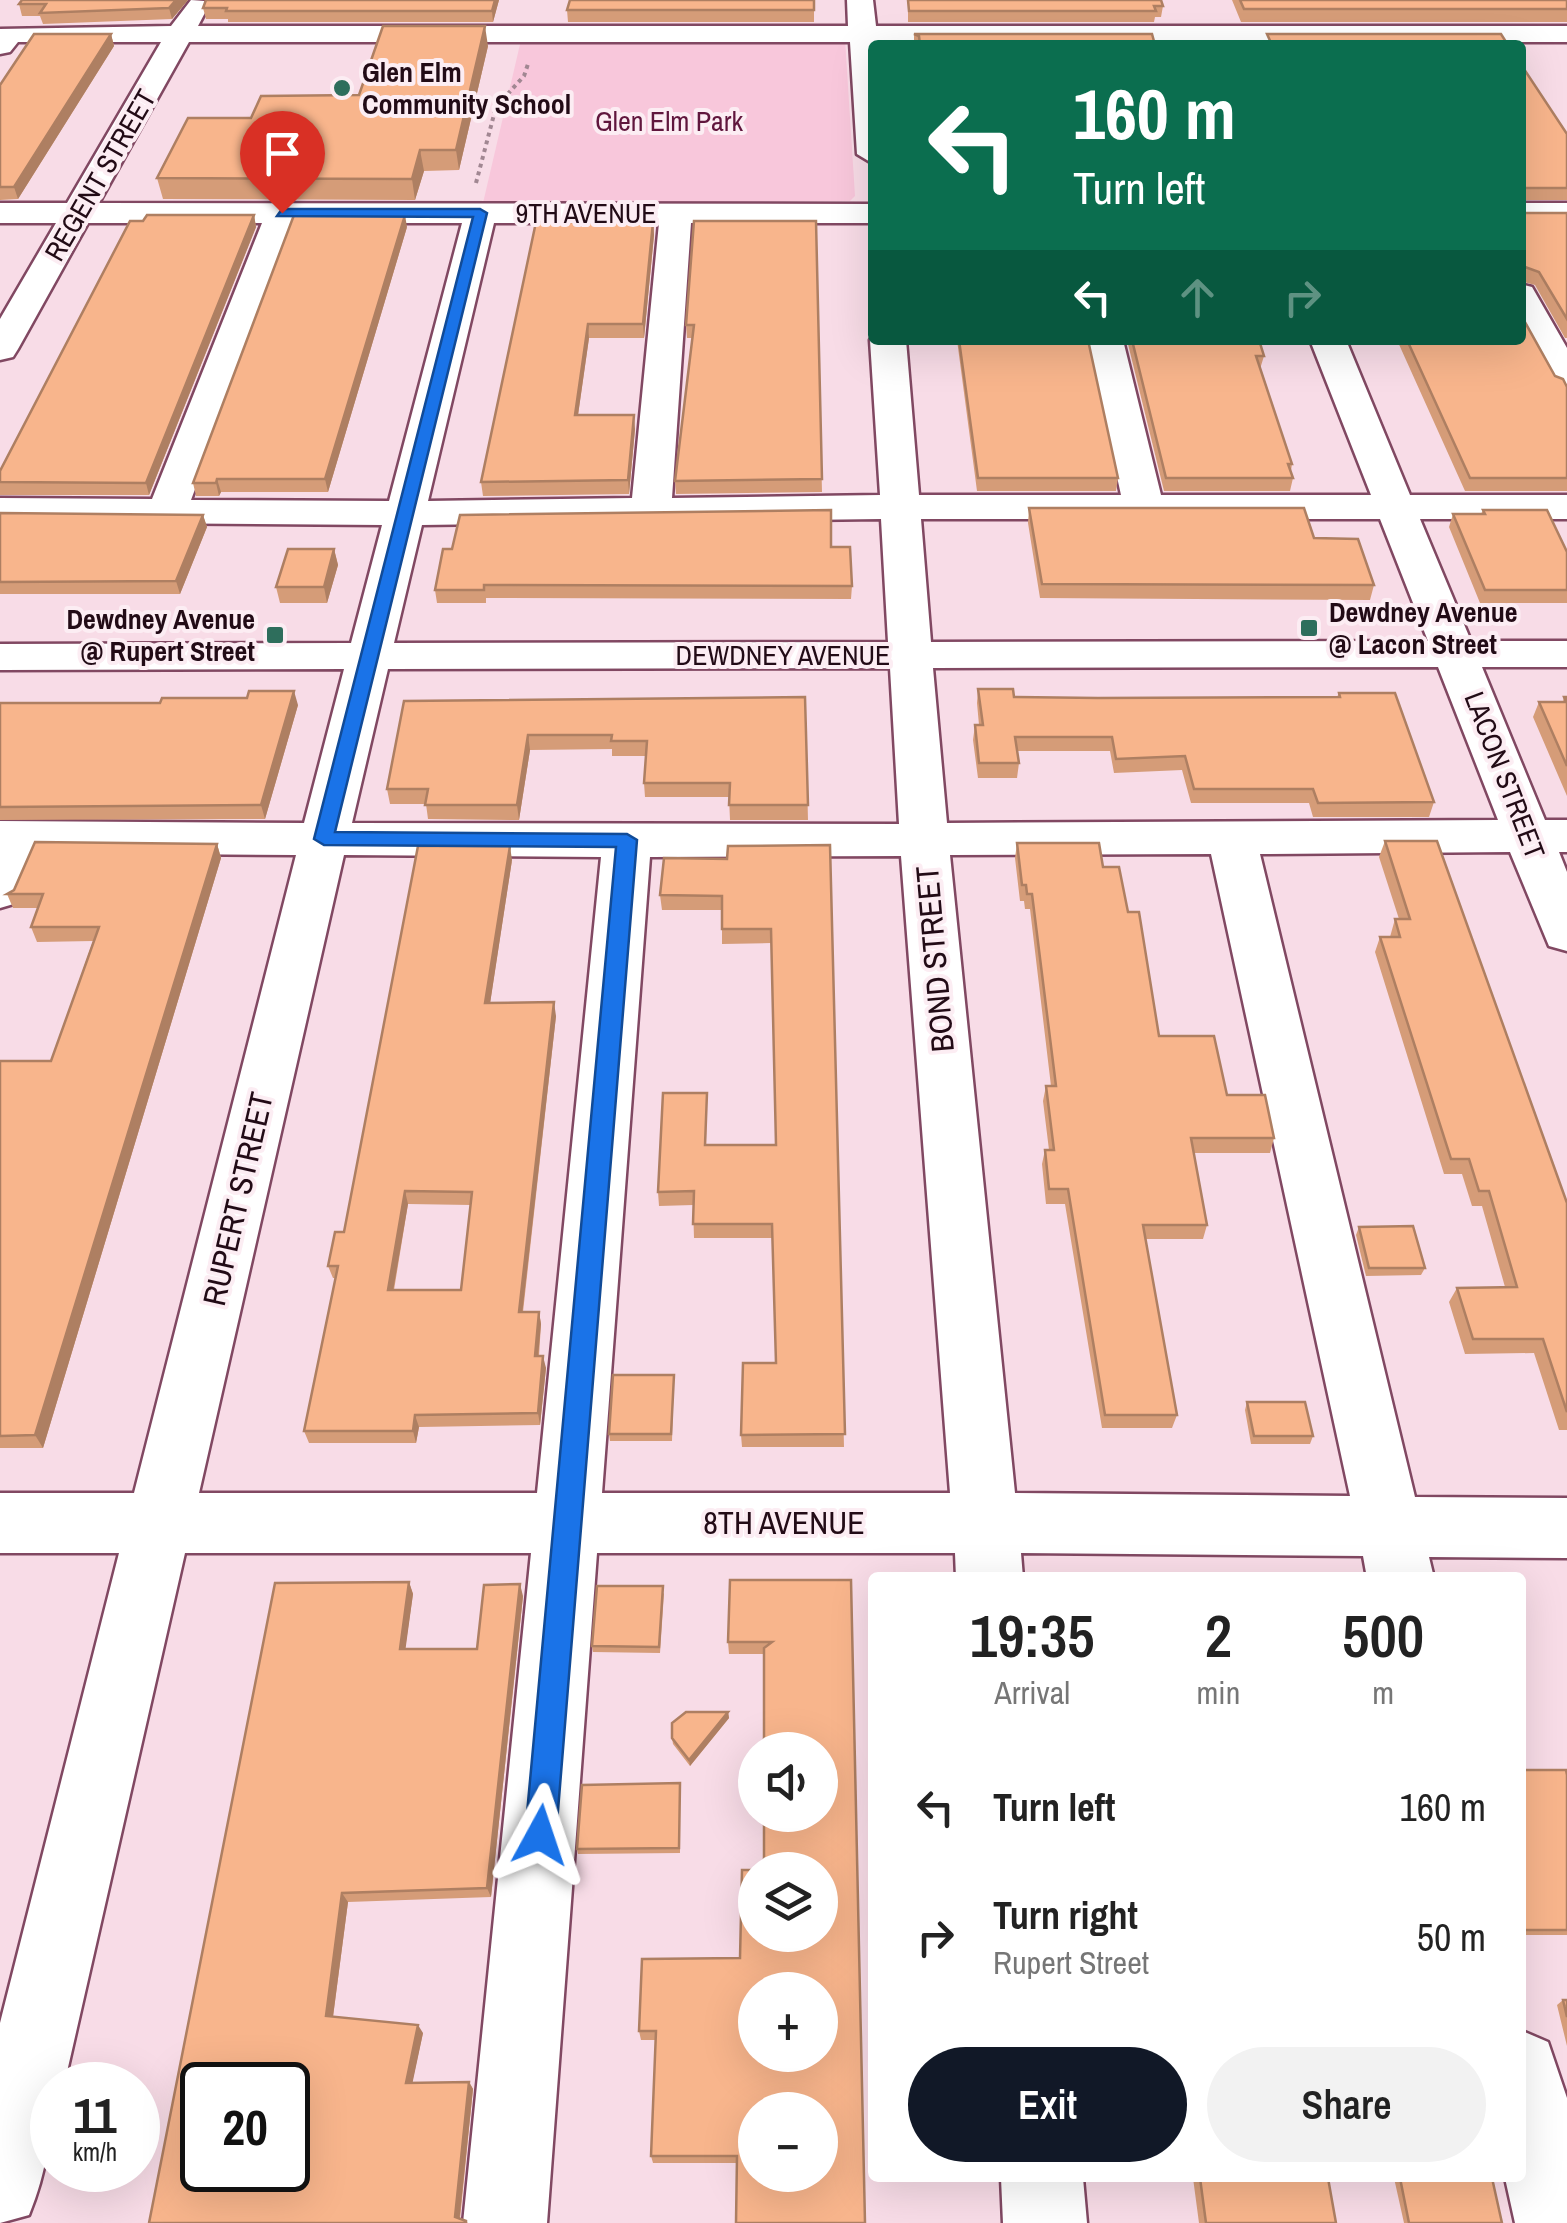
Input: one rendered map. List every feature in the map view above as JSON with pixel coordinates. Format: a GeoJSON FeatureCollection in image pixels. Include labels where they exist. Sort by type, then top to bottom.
{"type":"FeatureCollection","features":[{"type":"Feature","properties":{"kind":"street","name":"REGENT STREET"},"geometry":{"type":"LineString","coordinates":[[0,349],[199,0]]}},
{"type":"Feature","properties":{"kind":"street"},"geometry":{"type":"LineString","coordinates":[[860,0],[868,94]]}},
{"type":"Feature","properties":{"kind":"street"},"geometry":{"type":"LineString","coordinates":[[1188,0],[1205,39]]}},
{"type":"Feature","properties":{"kind":"street"},"geometry":{"type":"LineString","coordinates":[[1530,12],[1557,34],[1567,61]]}},
{"type":"Feature","properties":{"kind":"street"},"geometry":{"type":"LineString","coordinates":[[0,46],[10,34],[864,34],[1033,40],[1557,34]]}},
{"type":"Feature","properties":{"kind":"street","name":"9TH AVENUE"},"geometry":{"type":"LineString","coordinates":[[0,213],[868,213]]}},
{"type":"Feature","properties":{"kind":"street"},"geometry":{"type":"LineString","coordinates":[[166,512],[282,213]]}},
{"type":"Feature","properties":{"kind":"street","name":"RUPERT STREET"},"geometry":{"type":"LineString","coordinates":[[0,2186],[324,839],[408,514],[468,213]]}},
{"type":"Feature","properties":{"kind":"street"},"geometry":{"type":"LineString","coordinates":[[650,511],[676,213]]}},
{"type":"Feature","properties":{"kind":"street"},"geometry":{"type":"LineString","coordinates":[[1526,213],[1567,213]]}},
{"type":"Feature","properties":{"kind":"street"},"geometry":{"type":"LineString","coordinates":[[1526,305],[1567,380]]}},
{"type":"Feature","properties":{"kind":"street","name":"BOND STREET"},"geometry":{"type":"LineString","coordinates":[[888,345],[924,840],[988,1550]]}},
{"type":"Feature","properties":{"kind":"street"},"geometry":{"type":"LineString","coordinates":[[1105,345],[1144,508]]}},
{"type":"Feature","properties":{"kind":"street","name":"LACON STREET"},"geometry":{"type":"LineString","coordinates":[[1330,345],[1457,654],[1548,836],[1567,933]]}},
{"type":"Feature","properties":{"kind":"street"},"geometry":{"type":"LineString","coordinates":[[0,510],[408,514],[902,507],[1567,507]]}},
{"type":"Feature","properties":{"kind":"street","name":"DEWDNEY AVENUE"},"geometry":{"type":"LineString","coordinates":[[0,657],[1567,654]]}},
{"type":"Feature","properties":{"kind":"street"},"geometry":{"type":"LineString","coordinates":[[0,891],[10,838],[924,840],[1548,836]]}},
{"type":"Feature","properties":{"kind":"street"},"geometry":{"type":"LineString","coordinates":[[1232,839],[1395,1552]]}},
{"type":"Feature","properties":{"kind":"street"},"geometry":{"type":"LineString","coordinates":[[506,2223],[627,840]]}},
{"type":"Feature","properties":{"kind":"street","name":"8TH AVENUE"},"geometry":{"type":"LineString","coordinates":[[0,1523],[568,1524],[988,1550],[1395,1552],[1567,1528]]}},
{"type":"Feature","properties":{"kind":"street"},"geometry":{"type":"LineString","coordinates":[[1526,2095],[1557,2223]]}},
{"type":"Feature","properties":{"kind":"street"},"geometry":{"type":"LineString","coordinates":[[1042,2182],[1046,2223]]}},
{"type":"Feature","properties":{"kind":"path"},"geometry":{"type":"LineString","coordinates":[[468,213],[461,198],[474,191],[496,106],[524,76],[529,55],[522,35]]}},
{"type":"Feature","properties":{"kind":"green space","name":"Glen Elm Park"},"geometry":{"type":"Polygon","coordinates":[[[845,39],[855,196],[850,201],[483,203],[521,40],[845,39]]]}},
{"type":"Feature","properties":{"kind":"building"},"geometry":{"type":"Polygon","coordinates":[[[22,0],[176,0],[169,8],[40,13],[46,4],[19,4],[22,0]]]}},
{"type":"Feature","properties":{"kind":"building"},"geometry":{"type":"Polygon","coordinates":[[[206,0],[495,0],[492,11],[226,11],[227,8],[203,8],[206,0]]]}},
{"type":"Feature","properties":{"kind":"building"},"geometry":{"type":"Polygon","coordinates":[[[570,0],[814,0],[814,10],[567,10],[570,0]]]}},
{"type":"Feature","properties":{"kind":"building"},"geometry":{"type":"Polygon","coordinates":[[[908,0],[1161,0],[1163,6],[1154,6],[1156,11],[909,11],[908,0]]]}},
{"type":"Feature","properties":{"kind":"building"},"geometry":{"type":"Polygon","coordinates":[[[1240,0],[1567,0],[1567,9],[1244,9],[1240,0]]]}},
{"type":"Feature","properties":{"kind":"building"},"geometry":{"type":"Polygon","coordinates":[[[383,26],[485,26],[456,150],[420,150],[412,179],[157,178],[188,118],[251,118],[261,96],[359,95],[383,26]]]}},
{"type":"Feature","properties":{"kind":"building"},"geometry":{"type":"Polygon","coordinates":[[[34,34],[111,34],[14,187],[0,187],[0,85],[34,34]]]}},
{"type":"Feature","properties":{"kind":"building"},"geometry":{"type":"Polygon","coordinates":[[[914,34],[1152,34],[1154,40],[919,40],[914,34]]]}},
{"type":"Feature","properties":{"kind":"building"},"geometry":{"type":"Polygon","coordinates":[[[1267,34],[1501,34],[1505,40],[1270,40],[1267,34]]]}},
{"type":"Feature","properties":{"kind":"building"},"geometry":{"type":"Polygon","coordinates":[[[1526,72],[1567,134],[1567,188],[1526,188],[1526,72]]]}},
{"type":"Feature","properties":{"kind":"building"},"geometry":{"type":"Polygon","coordinates":[[[1526,213],[1567,213],[1567,319],[1539,272],[1526,267],[1526,213]]]}},
{"type":"Feature","properties":{"kind":"building"},"geometry":{"type":"Polygon","coordinates":[[[147,215],[254,215],[146,483],[0,482],[0,471],[130,221],[143,221],[147,215]]]}},
{"type":"Feature","properties":{"kind":"building"},"geometry":{"type":"Polygon","coordinates":[[[294,215],[405,215],[325,479],[217,479],[216,483],[193,483],[294,215]]]}},
{"type":"Feature","properties":{"kind":"building"},"geometry":{"type":"Polygon","coordinates":[[[694,221],[816,221],[822,479],[675,481],[694,325],[686,325],[694,221]]]}},
{"type":"Feature","properties":{"kind":"building"},"geometry":{"type":"Polygon","coordinates":[[[536,222],[653,222],[643,324],[588,324],[575,415],[634,415],[628,480],[481,482],[536,222]]]}},
{"type":"Feature","properties":{"kind":"building"},"geometry":{"type":"Polygon","coordinates":[[[1526,324],[1555,376],[1563,379],[1567,387],[1567,478],[1470,478],[1409,345],[1526,345],[1526,324]]]}},
{"type":"Feature","properties":{"kind":"building"},"geometry":{"type":"Polygon","coordinates":[[[960,345],[1089,345],[1118,478],[978,478],[960,345]]]}},
{"type":"Feature","properties":{"kind":"building"},"geometry":{"type":"Polygon","coordinates":[[[1133,345],[1261,345],[1264,356],[1256,356],[1292,464],[1288,464],[1293,478],[1166,478],[1133,345]]]}},
{"type":"Feature","properties":{"kind":"building"},"geometry":{"type":"Polygon","coordinates":[[[1029,508],[1304,508],[1314,538],[1358,539],[1374,585],[1042,584],[1029,508]]]}},
{"type":"Feature","properties":{"kind":"building"},"geometry":{"type":"Polygon","coordinates":[[[831,510],[831,547],[850,547],[852,586],[484,585],[484,590],[435,590],[443,549],[452,549],[460,515],[831,510]]]}},
{"type":"Feature","properties":{"kind":"building"},"geometry":{"type":"Polygon","coordinates":[[[1483,510],[1547,510],[1567,552],[1567,590],[1485,590],[1453,514],[1485,514],[1483,510]]]}},
{"type":"Feature","properties":{"kind":"building"},"geometry":{"type":"Polygon","coordinates":[[[0,513],[203,515],[176,581],[0,582],[0,513]]]}},
{"type":"Feature","properties":{"kind":"building"},"geometry":{"type":"Polygon","coordinates":[[[288,549],[334,549],[324,587],[276,587],[288,549]]]}},
{"type":"Feature","properties":{"kind":"building"},"geometry":{"type":"Polygon","coordinates":[[[978,689],[1013,689],[1014,697],[1098,698],[1340,697],[1339,693],[1395,693],[1434,802],[1318,803],[1313,789],[1194,789],[1185,756],[1116,759],[1112,737],[1015,737],[1019,763],[979,763],[975,725],[983,725],[978,689]]]}},
{"type":"Feature","properties":{"kind":"building"},"geometry":{"type":"Polygon","coordinates":[[[249,691],[294,691],[261,805],[0,807],[0,703],[160,703],[162,698],[247,698],[249,691]]]}},
{"type":"Feature","properties":{"kind":"building"},"geometry":{"type":"Polygon","coordinates":[[[805,697],[808,805],[729,805],[730,783],[644,783],[647,741],[611,741],[612,735],[528,735],[517,805],[425,805],[428,789],[387,789],[404,701],[805,697]]]}},
{"type":"Feature","properties":{"kind":"building"},"geometry":{"type":"Polygon","coordinates":[[[1567,697],[1567,766],[1539,702],[1566,702],[1567,697]]]}},
{"type":"Feature","properties":{"kind":"building"},"geometry":{"type":"Polygon","coordinates":[[[1385,841],[1437,841],[1567,1203],[1567,1412],[1543,1339],[1473,1339],[1457,1288],[1517,1287],[1489,1191],[1479,1191],[1469,1159],[1451,1159],[1380,937],[1400,937],[1395,919],[1410,919],[1385,841]]]}},
{"type":"Feature","properties":{"kind":"building"},"geometry":{"type":"Polygon","coordinates":[[[35,842],[217,844],[35,1435],[0,1436],[0,1061],[51,1061],[99,927],[31,927],[43,894],[7,894],[14,890],[35,842]]]}},
{"type":"Feature","properties":{"kind":"building"},"geometry":{"type":"Polygon","coordinates":[[[1017,843],[1099,843],[1103,867],[1119,867],[1128,912],[1139,912],[1159,1036],[1214,1036],[1227,1095],[1265,1095],[1274,1138],[1191,1138],[1207,1225],[1143,1225],[1177,1415],[1105,1415],[1068,1189],[1049,1189],[1045,1150],[1054,1150],[1046,1086],[1056,1086],[1032,894],[1027,894],[1026,885],[1022,885],[1017,843]]]}},
{"type":"Feature","properties":{"kind":"building"},"geometry":{"type":"Polygon","coordinates":[[[830,845],[845,1434],[741,1435],[743,1363],[776,1363],[772,1224],[693,1224],[694,1191],[658,1192],[663,1093],[707,1093],[705,1145],[776,1145],[771,929],[722,929],[722,896],[660,895],[664,858],[727,859],[728,846],[830,845]]]}},
{"type":"Feature","properties":{"kind":"building"},"geometry":{"type":"Polygon","coordinates":[[[418,846],[510,846],[485,1003],[554,1002],[519,1312],[539,1312],[535,1356],[543,1356],[538,1413],[415,1415],[413,1431],[304,1431],[338,1266],[328,1266],[335,1232],[344,1232],[418,846]],[[405,1191],[388,1290],[461,1290],[472,1192],[405,1191]]]}},
{"type":"Feature","properties":{"kind":"building"},"geometry":{"type":"Polygon","coordinates":[[[1413,1226],[1425,1268],[1369,1268],[1359,1227],[1413,1226]]]}},
{"type":"Feature","properties":{"kind":"building"},"geometry":{"type":"Polygon","coordinates":[[[613,1375],[674,1375],[671,1434],[609,1434],[613,1375]]]}},
{"type":"Feature","properties":{"kind":"building"},"geometry":{"type":"Polygon","coordinates":[[[1247,1402],[1305,1402],[1313,1436],[1254,1436],[1247,1402]]]}},
{"type":"Feature","properties":{"kind":"building"},"geometry":{"type":"Polygon","coordinates":[[[730,1580],[851,1580],[865,2223],[736,2223],[737,2156],[651,2156],[656,2031],[639,2031],[642,1959],[740,1958],[740,1952],[838,1952],[838,1852],[764,1852],[764,1832],[838,1832],[838,1732],[764,1732],[764,1648],[772,1642],[728,1642],[730,1580]]]}},
{"type":"Feature","properties":{"kind":"building"},"geometry":{"type":"Polygon","coordinates":[[[409,1582],[400,1649],[477,1649],[484,1585],[520,1584],[487,1888],[342,1893],[326,2016],[418,2025],[406,2083],[469,2082],[455,2217],[466,2223],[149,2223],[155,2192],[160,2192],[160,2167],[180,2066],[180,2192],[310,2192],[310,2062],[181,2062],[275,1583],[409,1582]]]}},
{"type":"Feature","properties":{"kind":"building"},"geometry":{"type":"Polygon","coordinates":[[[597,1586],[663,1586],[659,1647],[592,1646],[597,1586]]]}},
{"type":"Feature","properties":{"kind":"building"},"geometry":{"type":"Polygon","coordinates":[[[686,1712],[728,1712],[689,1760],[672,1738],[672,1723],[686,1712]]]}},
{"type":"Feature","properties":{"kind":"building"},"geometry":{"type":"Polygon","coordinates":[[[1526,1770],[1566,1770],[1567,1930],[1526,1930],[1526,1770]]]}},
{"type":"Feature","properties":{"kind":"building"},"geometry":{"type":"Polygon","coordinates":[[[680,1783],[679,1848],[577,1849],[582,1785],[680,1783]]]}},
{"type":"Feature","properties":{"kind":"building"},"geometry":{"type":"Polygon","coordinates":[[[1201,2182],[1329,2182],[1336,2223],[1206,2223],[1201,2182]]]}},
{"type":"Feature","properties":{"kind":"building"},"geometry":{"type":"Polygon","coordinates":[[[1401,2182],[1493,2182],[1502,2223],[1409,2223],[1401,2182]]]}},
{"type":"Feature","properties":{"kind":"place","name":"Glen Elm Community School"},"geometry":{"type":"Point","coordinates":[342,88]}},
{"type":"Feature","properties":{"kind":"place","name":"Dewdney Avenue @ Lacon Street"},"geometry":{"type":"Point","coordinates":[1309,628]}},
{"type":"Feature","properties":{"kind":"place","name":"Dewdney Avenue @ Rupert Street"},"geometry":{"type":"Point","coordinates":[275,635]}},
{"type":"Feature","properties":{"kind":"route"},"geometry":{"type":"LineString","coordinates":[[282,213],[480,213],[324,839],[627,840],[540,1835]]}}]}
